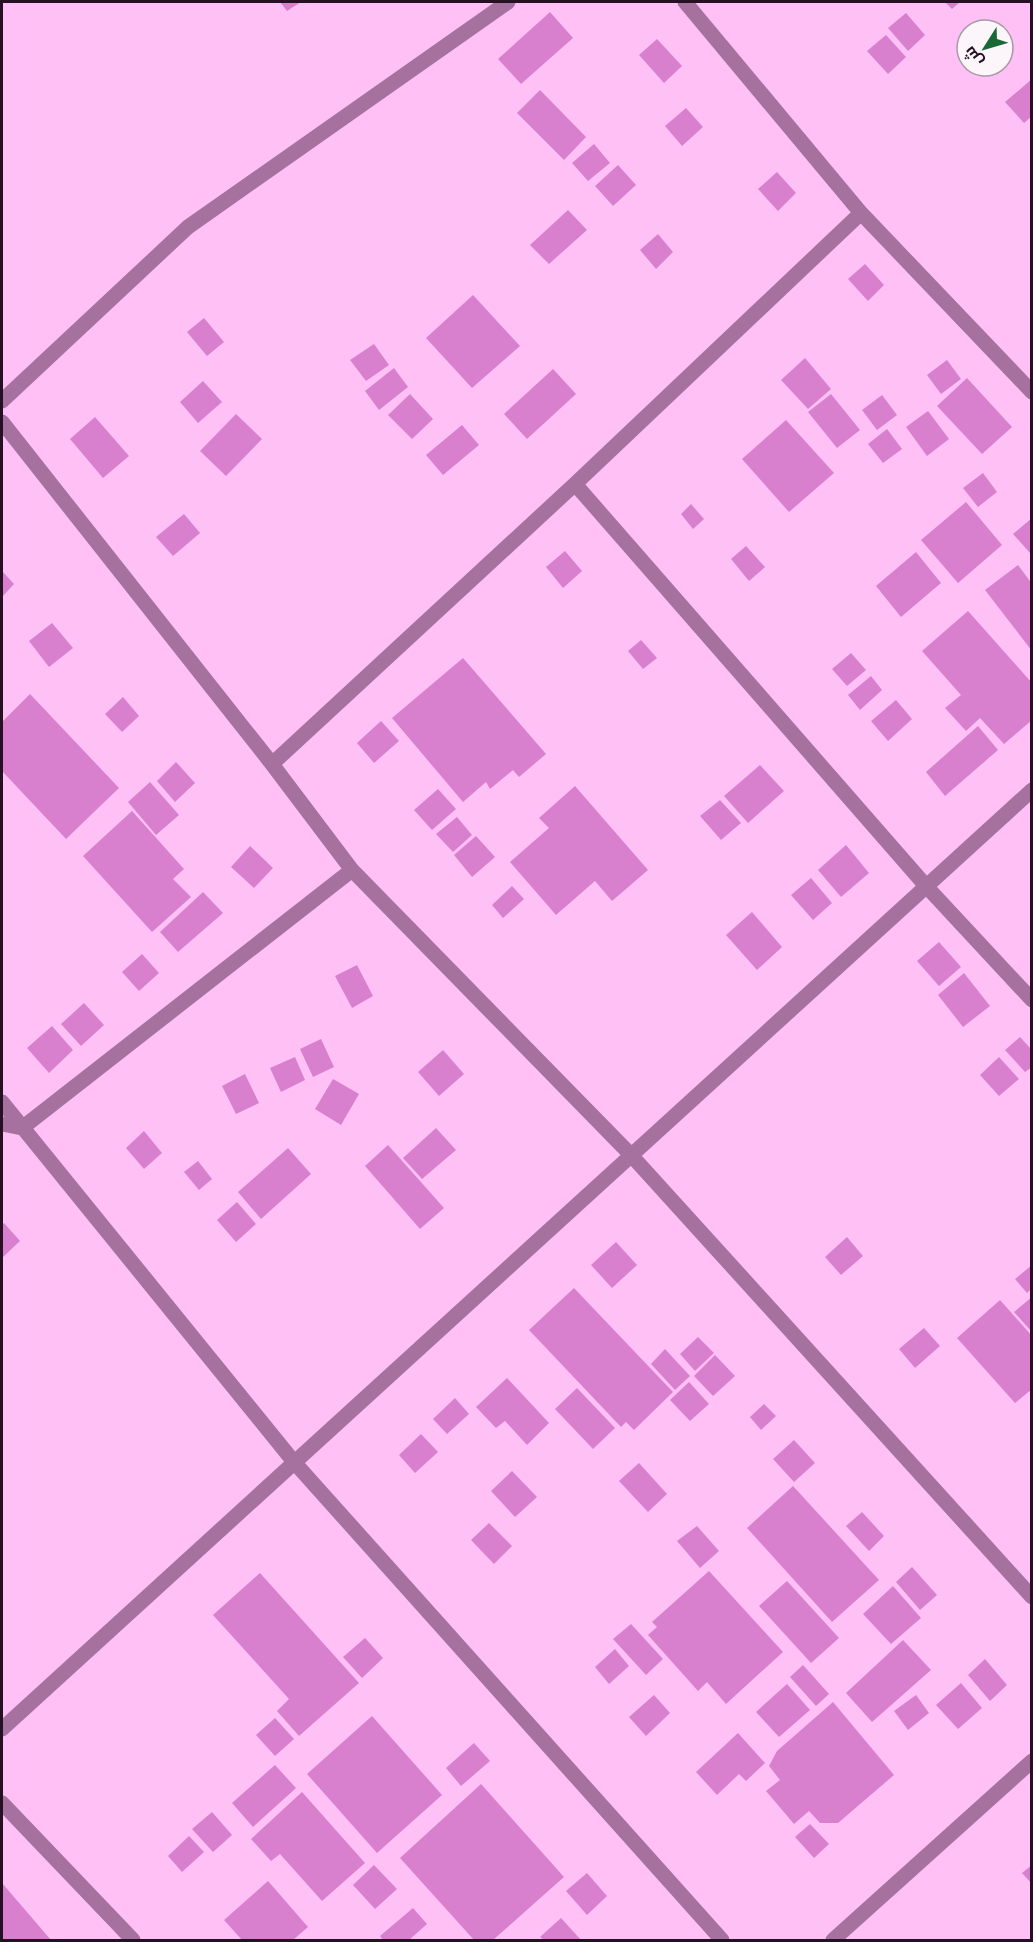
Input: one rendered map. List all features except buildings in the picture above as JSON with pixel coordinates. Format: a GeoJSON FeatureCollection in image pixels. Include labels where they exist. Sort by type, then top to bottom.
{"type":"FeatureCollection","features":[{"type":"Feature","properties":{"kind":"street"},"geometry":{"type":"LineString","coordinates":[[2,401],[188,227],[508,2]]}},
{"type":"Feature","properties":{"kind":"street"},"geometry":{"type":"LineString","coordinates":[[686,2],[861,213],[1032,392]]}},
{"type":"Feature","properties":{"kind":"street"},"geometry":{"type":"LineString","coordinates":[[272,764],[575,484],[861,213]]}},
{"type":"Feature","properties":{"kind":"street"},"geometry":{"type":"LineString","coordinates":[[2,422],[272,764],[352,870],[631,1155],[1032,1598]]}},
{"type":"Feature","properties":{"kind":"street"},"geometry":{"type":"LineString","coordinates":[[575,484],[926,886],[1032,1000]]}},
{"type":"Feature","properties":{"kind":"street"},"geometry":{"type":"LineString","coordinates":[[2,1730],[1032,790]]}},
{"type":"Feature","properties":{"kind":"street"},"geometry":{"type":"LineString","coordinates":[[2,1124],[22,1128],[352,870]]}},
{"type":"Feature","properties":{"kind":"street"},"geometry":{"type":"LineString","coordinates":[[2,1102],[294,1462],[722,1941]]}},
{"type":"Feature","properties":{"kind":"street"},"geometry":{"type":"LineString","coordinates":[[833,1941],[1032,1761]]}},
{"type":"Feature","properties":{"kind":"street"},"geometry":{"type":"LineString","coordinates":[[2,1803],[133,1941]]}}]}
